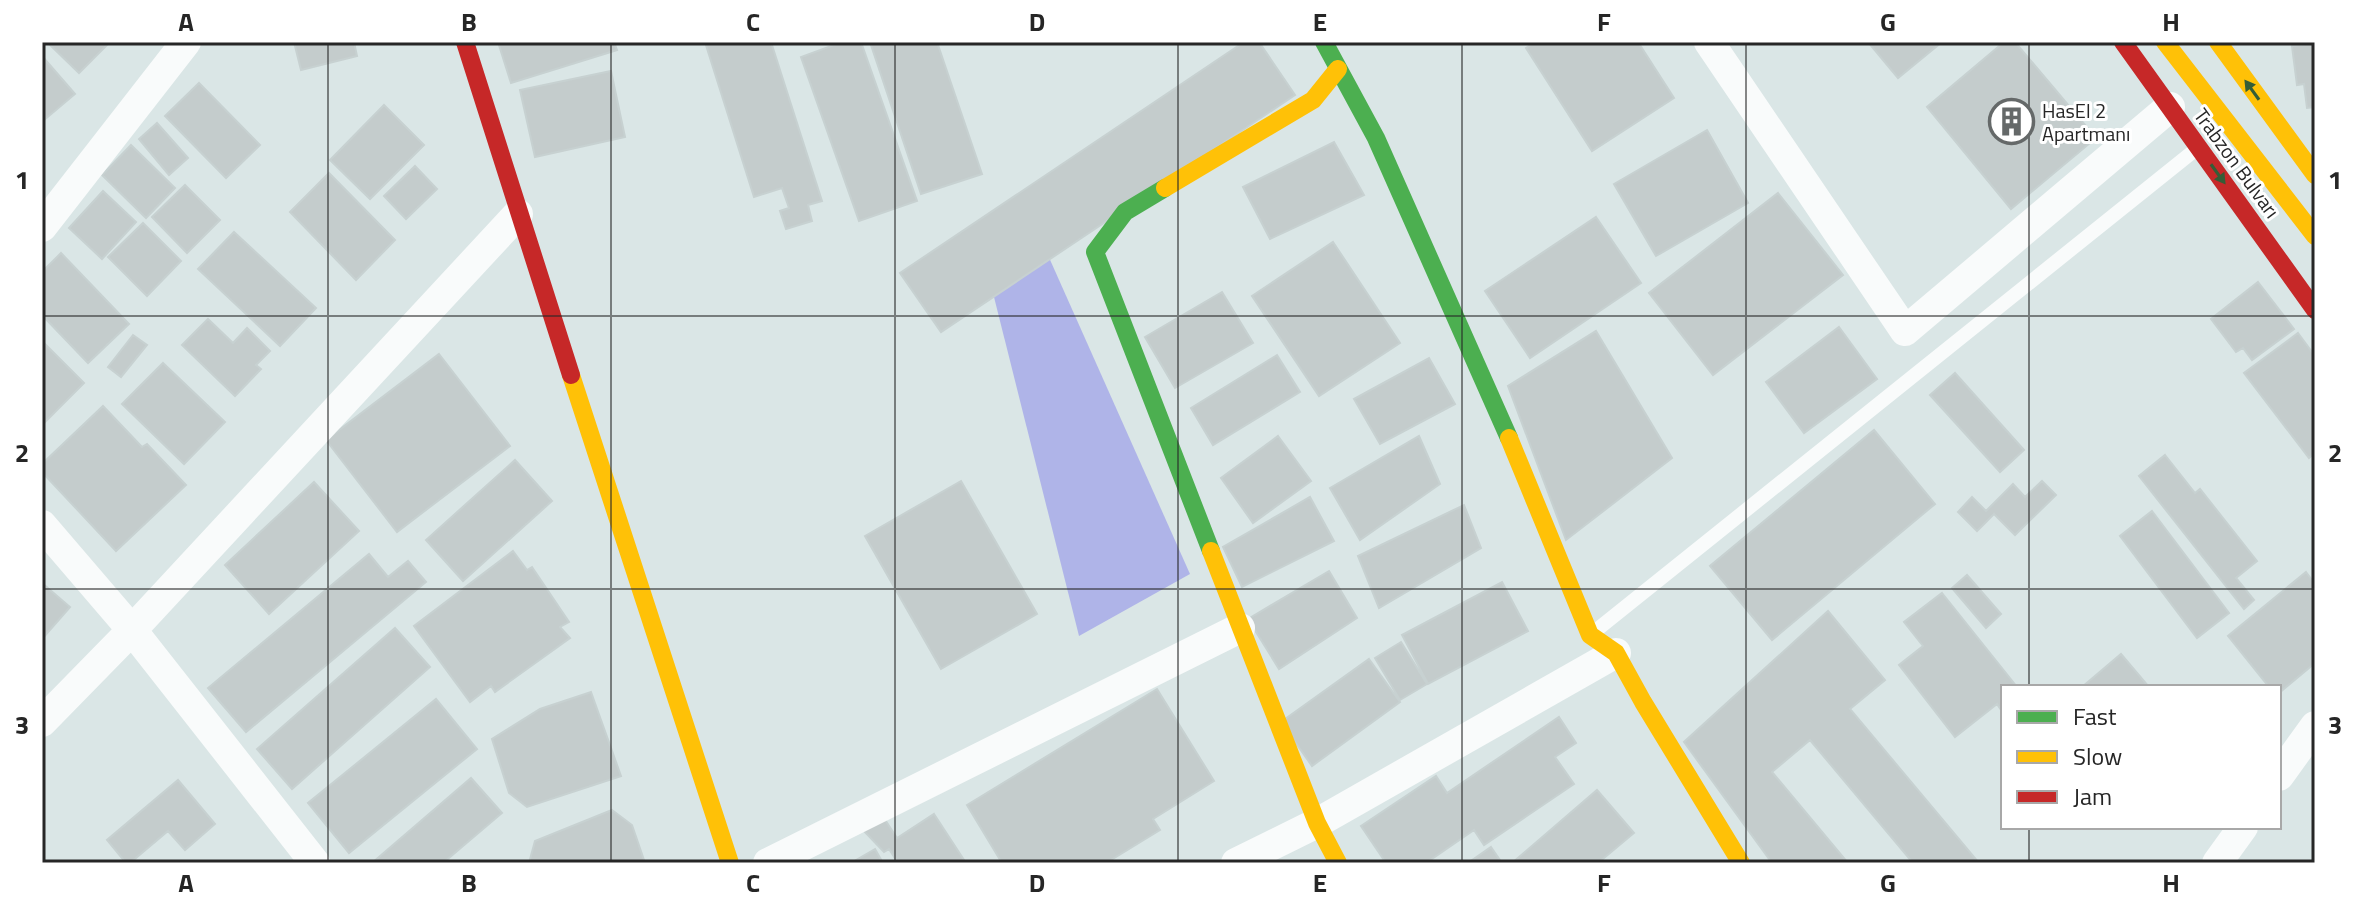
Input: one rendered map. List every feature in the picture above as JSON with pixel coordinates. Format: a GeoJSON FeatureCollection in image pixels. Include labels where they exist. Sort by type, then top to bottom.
{"type":"FeatureCollection","features":[{"type":"Feature","properties":{"kind":"street"},"geometry":{"type":"LineString","coordinates":[[42,227],[186,42]]}},
{"type":"Feature","properties":{"kind":"street"},"geometry":{"type":"LineString","coordinates":[[465,42],[730,863]]}},
{"type":"Feature","properties":{"kind":"street"},"geometry":{"type":"LineString","coordinates":[[1324,42],[1376,138],[1498,412],[1590,635],[1616,653],[1741,863]]}},
{"type":"Feature","properties":{"kind":"street"},"geometry":{"type":"LineString","coordinates":[[1709,42],[1905,331],[2170,107]]}},
{"type":"Feature","properties":{"kind":"street","name":"Trabzon Bulvarı"},"geometry":{"type":"LineString","coordinates":[[2123,42],[2315,310]]}},
{"type":"Feature","properties":{"kind":"street"},"geometry":{"type":"LineString","coordinates":[[2165,42],[2315,236]]}},
{"type":"Feature","properties":{"kind":"street"},"geometry":{"type":"LineString","coordinates":[[2218,42],[2315,175]]}},
{"type":"Feature","properties":{"kind":"street"},"geometry":{"type":"LineString","coordinates":[[1338,69],[1313,100],[1125,212],[1095,252],[1317,823],[1338,863]]}},
{"type":"Feature","properties":{"kind":"street"},"geometry":{"type":"LineString","coordinates":[[42,722],[132,630],[518,214]]}},
{"type":"Feature","properties":{"kind":"street"},"geometry":{"type":"LineString","coordinates":[[42,525],[132,630],[315,863]]}},
{"type":"Feature","properties":{"kind":"street"},"geometry":{"type":"LineString","coordinates":[[768,863],[1240,628]]}},
{"type":"Feature","properties":{"kind":"street"},"geometry":{"type":"LineString","coordinates":[[1236,863],[1317,823],[1616,653]]}},
{"type":"Feature","properties":{"kind":"street"},"geometry":{"type":"LineString","coordinates":[[2281,773],[2315,726]]}},
{"type":"Feature","properties":{"kind":"street"},"geometry":{"type":"LineString","coordinates":[[2217,863],[2242,829]]}},
{"type":"Feature","properties":{"kind":"lane"},"geometry":{"type":"LineString","coordinates":[[1590,635],[2199,147]]}},
{"type":"Feature","properties":{"kind":"shaded area"},"geometry":{"type":"Polygon","coordinates":[[[1043,244],[1190,574],[1079,636],[991,285],[1043,244]]]}},
{"type":"Feature","properties":{"kind":"building"},"geometry":{"type":"Polygon","coordinates":[[[47,42],[110,42],[79,73],[47,42]]]}},
{"type":"Feature","properties":{"kind":"building"},"geometry":{"type":"Polygon","coordinates":[[[294,42],[354,42],[357,56],[301,70],[294,42]]]}},
{"type":"Feature","properties":{"kind":"building"},"geometry":{"type":"Polygon","coordinates":[[[498,42],[614,42],[617,50],[511,83],[498,42]]]}},
{"type":"Feature","properties":{"kind":"building"},"geometry":{"type":"Polygon","coordinates":[[[705,42],[771,42],[822,201],[808,205],[812,221],[786,229],[780,211],[789,208],[782,188],[754,197],[705,42]]]}},
{"type":"Feature","properties":{"kind":"building"},"geometry":{"type":"Polygon","coordinates":[[[842,42],[861,42],[917,201],[859,221],[801,57],[842,42]]]}},
{"type":"Feature","properties":{"kind":"building"},"geometry":{"type":"Polygon","coordinates":[[[870,42],[937,42],[982,174],[921,194],[870,42]]]}},
{"type":"Feature","properties":{"kind":"building"},"geometry":{"type":"Polygon","coordinates":[[[1244,42],[1259,42],[1295,95],[941,332],[900,273],[1244,42]]]}},
{"type":"Feature","properties":{"kind":"building"},"geometry":{"type":"Polygon","coordinates":[[[1535,42],[1638,42],[1674,98],[1592,151],[1526,48],[1535,42]]]}},
{"type":"Feature","properties":{"kind":"building"},"geometry":{"type":"Polygon","coordinates":[[[1868,42],[1942,42],[1898,78],[1868,42]]]}},
{"type":"Feature","properties":{"kind":"building","name":"HasEl 2 Apartmanı"},"geometry":{"type":"Polygon","coordinates":[[[2004,42],[2015,42],[2096,138],[2011,209],[1927,107],[2004,42]]]}},
{"type":"Feature","properties":{"kind":"building"},"geometry":{"type":"Polygon","coordinates":[[[2315,43],[2315,107],[2307,108],[2304,84],[2297,85],[2292,46],[2315,43]]]}},
{"type":"Feature","properties":{"kind":"building"},"geometry":{"type":"Polygon","coordinates":[[[42,56],[75,94],[43,121],[42,120],[42,56]]]}},
{"type":"Feature","properties":{"kind":"building"},"geometry":{"type":"Polygon","coordinates":[[[611,71],[625,137],[535,157],[520,90],[611,71]]]}},
{"type":"Feature","properties":{"kind":"building"},"geometry":{"type":"Polygon","coordinates":[[[199,83],[260,145],[226,178],[165,116],[199,83]]]}},
{"type":"Feature","properties":{"kind":"building"},"geometry":{"type":"Polygon","coordinates":[[[384,105],[424,145],[370,199],[330,160],[384,105]]]}},
{"type":"Feature","properties":{"kind":"building"},"geometry":{"type":"Polygon","coordinates":[[[157,123],[188,158],[169,175],[139,139],[157,123]]]}},
{"type":"Feature","properties":{"kind":"building"},"geometry":{"type":"Polygon","coordinates":[[[1707,130],[1748,203],[1656,256],[1614,184],[1707,130]]]}},
{"type":"Feature","properties":{"kind":"building"},"geometry":{"type":"Polygon","coordinates":[[[1334,142],[1364,195],[1270,239],[1243,187],[1334,142]]]}},
{"type":"Feature","properties":{"kind":"building"},"geometry":{"type":"Polygon","coordinates":[[[131,145],[175,188],[146,218],[102,175],[131,145]]]}},
{"type":"Feature","properties":{"kind":"building"},"geometry":{"type":"Polygon","coordinates":[[[415,166],[437,189],[406,219],[384,196],[415,166]]]}},
{"type":"Feature","properties":{"kind":"building"},"geometry":{"type":"Polygon","coordinates":[[[329,173],[395,240],[356,280],[290,212],[329,173]]]}},
{"type":"Feature","properties":{"kind":"building"},"geometry":{"type":"Polygon","coordinates":[[[185,185],[220,220],[187,253],[152,217],[185,185]]]}},
{"type":"Feature","properties":{"kind":"building"},"geometry":{"type":"Polygon","coordinates":[[[103,191],[136,222],[102,259],[69,228],[103,191]]]}},
{"type":"Feature","properties":{"kind":"building"},"geometry":{"type":"Polygon","coordinates":[[[1778,193],[1843,275],[1713,375],[1649,293],[1778,193]]]}},
{"type":"Feature","properties":{"kind":"building"},"geometry":{"type":"Polygon","coordinates":[[[1596,217],[1641,283],[1530,358],[1485,291],[1596,217]]]}},
{"type":"Feature","properties":{"kind":"building"},"geometry":{"type":"Polygon","coordinates":[[[143,223],[181,261],[147,296],[108,257],[143,223]]]}},
{"type":"Feature","properties":{"kind":"building"},"geometry":{"type":"Polygon","coordinates":[[[234,232],[316,308],[280,346],[198,269],[234,232]]]}},
{"type":"Feature","properties":{"kind":"building"},"geometry":{"type":"Polygon","coordinates":[[[1333,242],[1400,343],[1319,396],[1252,296],[1333,242]]]}},
{"type":"Feature","properties":{"kind":"building"},"geometry":{"type":"Polygon","coordinates":[[[61,253],[129,324],[88,363],[42,315],[42,272],[61,253]]]}},
{"type":"Feature","properties":{"kind":"building"},"geometry":{"type":"Polygon","coordinates":[[[2258,282],[2294,329],[2252,360],[2243,348],[2236,352],[2211,319],[2258,282]]]}},
{"type":"Feature","properties":{"kind":"building"},"geometry":{"type":"Polygon","coordinates":[[[1222,292],[1253,343],[1175,388],[1145,337],[1222,292]]]}},
{"type":"Feature","properties":{"kind":"building"},"geometry":{"type":"Polygon","coordinates":[[[208,319],[233,343],[247,328],[270,351],[256,365],[261,369],[235,396],[182,345],[208,319]]]}},
{"type":"Feature","properties":{"kind":"building"},"geometry":{"type":"Polygon","coordinates":[[[1839,327],[1877,379],[1804,433],[1766,382],[1839,327]]]}},
{"type":"Feature","properties":{"kind":"building"},"geometry":{"type":"Polygon","coordinates":[[[1596,331],[1672,458],[1566,540],[1508,386],[1596,331]]]}},
{"type":"Feature","properties":{"kind":"building"},"geometry":{"type":"Polygon","coordinates":[[[2298,333],[2315,356],[2315,453],[2309,458],[2244,373],[2298,333]]]}},
{"type":"Feature","properties":{"kind":"building"},"geometry":{"type":"Polygon","coordinates":[[[133,335],[147,345],[121,377],[108,367],[133,335]]]}},
{"type":"Feature","properties":{"kind":"building"},"geometry":{"type":"Polygon","coordinates":[[[42,341],[84,383],[42,425],[42,341]]]}},
{"type":"Feature","properties":{"kind":"building"},"geometry":{"type":"Polygon","coordinates":[[[439,354],[510,446],[397,532],[326,440],[439,354]]]}},
{"type":"Feature","properties":{"kind":"building"},"geometry":{"type":"Polygon","coordinates":[[[1277,355],[1300,392],[1213,445],[1191,408],[1277,355]]]}},
{"type":"Feature","properties":{"kind":"building"},"geometry":{"type":"Polygon","coordinates":[[[1429,358],[1455,404],[1380,444],[1354,399],[1429,358]]]}},
{"type":"Feature","properties":{"kind":"building"},"geometry":{"type":"Polygon","coordinates":[[[163,363],[225,422],[184,464],[122,404],[163,363]]]}},
{"type":"Feature","properties":{"kind":"building"},"geometry":{"type":"Polygon","coordinates":[[[1955,373],[2024,450],[2000,472],[1930,395],[1955,373]]]}},
{"type":"Feature","properties":{"kind":"building"},"geometry":{"type":"Polygon","coordinates":[[[103,406],[142,447],[147,444],[186,485],[116,551],[42,472],[42,464],[103,406]]]}},
{"type":"Feature","properties":{"kind":"building"},"geometry":{"type":"Polygon","coordinates":[[[1874,430],[1935,504],[1772,640],[1710,566],[1874,430]]]}},
{"type":"Feature","properties":{"kind":"building"},"geometry":{"type":"Polygon","coordinates":[[[1278,436],[1311,481],[1253,523],[1221,478],[1278,436]]]}},
{"type":"Feature","properties":{"kind":"building"},"geometry":{"type":"Polygon","coordinates":[[[1419,436],[1440,484],[1360,540],[1330,488],[1419,436]]]}},
{"type":"Feature","properties":{"kind":"building"},"geometry":{"type":"Polygon","coordinates":[[[2165,455],[2195,493],[2200,489],[2257,561],[2236,578],[2254,600],[2244,609],[2139,476],[2165,455]]]}},
{"type":"Feature","properties":{"kind":"building"},"geometry":{"type":"Polygon","coordinates":[[[515,460],[552,501],[463,581],[426,540],[515,460]]]}},
{"type":"Feature","properties":{"kind":"building"},"geometry":{"type":"Polygon","coordinates":[[[961,481],[1037,614],[941,669],[865,536],[961,481]]]}},
{"type":"Feature","properties":{"kind":"building"},"geometry":{"type":"Polygon","coordinates":[[[2042,481],[2056,495],[2015,535],[1994,514],[1977,531],[1958,512],[1972,497],[1986,511],[2013,484],[2025,497],[2042,481]]]}},
{"type":"Feature","properties":{"kind":"building"},"geometry":{"type":"Polygon","coordinates":[[[314,482],[359,531],[269,614],[225,565],[314,482]]]}},
{"type":"Feature","properties":{"kind":"building"},"geometry":{"type":"Polygon","coordinates":[[[1310,497],[1334,541],[1242,587],[1223,547],[1310,497]]]}},
{"type":"Feature","properties":{"kind":"building"},"geometry":{"type":"Polygon","coordinates":[[[1464,505],[1481,548],[1379,608],[1358,556],[1464,505]]]}},
{"type":"Feature","properties":{"kind":"building"},"geometry":{"type":"Polygon","coordinates":[[[2152,511],[2229,613],[2197,638],[2120,536],[2152,511]]]}},
{"type":"Feature","properties":{"kind":"building"},"geometry":{"type":"Polygon","coordinates":[[[513,551],[527,570],[532,567],[569,622],[560,627],[570,638],[495,692],[491,686],[470,702],[414,626],[513,551]]]}},
{"type":"Feature","properties":{"kind":"building"},"geometry":{"type":"Polygon","coordinates":[[[369,554],[388,577],[408,561],[426,582],[246,732],[208,688],[369,554]]]}},
{"type":"Feature","properties":{"kind":"building"},"geometry":{"type":"Polygon","coordinates":[[[1329,571],[1357,618],[1279,669],[1248,619],[1329,571]]]}},
{"type":"Feature","properties":{"kind":"building"},"geometry":{"type":"Polygon","coordinates":[[[2306,572],[2315,584],[2315,663],[2281,691],[2281,685],[2267,685],[2228,636],[2306,572]]]}},
{"type":"Feature","properties":{"kind":"building"},"geometry":{"type":"Polygon","coordinates":[[[1967,575],[2001,614],[1986,628],[1952,588],[1967,575]]]}},
{"type":"Feature","properties":{"kind":"building"},"geometry":{"type":"Polygon","coordinates":[[[1502,582],[1528,631],[1428,684],[1402,635],[1502,582]]]}},
{"type":"Feature","properties":{"kind":"building"},"geometry":{"type":"Polygon","coordinates":[[[42,583],[70,607],[42,639],[42,583]]]}},
{"type":"Feature","properties":{"kind":"building"},"geometry":{"type":"Polygon","coordinates":[[[1942,593],[2015,685],[2001,685],[2001,710],[1997,704],[1955,737],[1899,665],[1923,646],[1904,622],[1942,593]]]}},
{"type":"Feature","properties":{"kind":"building"},"geometry":{"type":"Polygon","coordinates":[[[1828,611],[1885,680],[1850,709],[1979,863],[1913,863],[1810,740],[1772,772],[1848,863],[1772,863],[1684,742],[1828,611]]]}},
{"type":"Feature","properties":{"kind":"building"},"geometry":{"type":"Polygon","coordinates":[[[395,628],[430,667],[292,789],[257,749],[395,628]]]}},
{"type":"Feature","properties":{"kind":"building"},"geometry":{"type":"Polygon","coordinates":[[[1401,642],[1427,684],[1400,700],[1375,658],[1401,642]]]}},
{"type":"Feature","properties":{"kind":"building"},"geometry":{"type":"Polygon","coordinates":[[[2121,654],[2147,685],[2084,685],[2121,654]]]}},
{"type":"Feature","properties":{"kind":"building"},"geometry":{"type":"Polygon","coordinates":[[[1369,659],[1400,702],[1312,766],[1281,722],[1369,659]]]}},
{"type":"Feature","properties":{"kind":"building"},"geometry":{"type":"Polygon","coordinates":[[[1157,689],[1214,781],[1153,819],[1160,830],[1106,863],[1002,863],[967,805],[1157,689]]]}},
{"type":"Feature","properties":{"kind":"building"},"geometry":{"type":"Polygon","coordinates":[[[591,692],[621,776],[527,807],[509,793],[492,739],[540,709],[591,692]]]}},
{"type":"Feature","properties":{"kind":"building"},"geometry":{"type":"Polygon","coordinates":[[[436,699],[477,749],[349,853],[308,803],[436,699]]]}},
{"type":"Feature","properties":{"kind":"building"},"geometry":{"type":"Polygon","coordinates":[[[1559,717],[1576,743],[1555,757],[1574,784],[1484,845],[1474,830],[1426,863],[1386,863],[1361,826],[1436,776],[1447,793],[1559,717]]]}},
{"type":"Feature","properties":{"kind":"building"},"geometry":{"type":"Polygon","coordinates":[[[471,778],[502,813],[443,863],[372,863],[471,778]]]}},
{"type":"Feature","properties":{"kind":"building"},"geometry":{"type":"Polygon","coordinates":[[[178,780],[215,824],[185,850],[168,831],[130,863],[126,863],[107,840],[178,780]]]}},
{"type":"Feature","properties":{"kind":"building"},"geometry":{"type":"Polygon","coordinates":[[[1597,790],[1634,833],[1598,863],[1512,863],[1597,790]]]}},
{"type":"Feature","properties":{"kind":"building"},"geometry":{"type":"Polygon","coordinates":[[[612,810],[632,825],[645,863],[529,863],[535,841],[612,810]]]}},
{"type":"Feature","properties":{"kind":"building"},"geometry":{"type":"Polygon","coordinates":[[[934,814],[966,863],[898,863],[889,849],[884,852],[861,828],[882,815],[897,838],[934,814]]]}},
{"type":"Feature","properties":{"kind":"building"},"geometry":{"type":"Polygon","coordinates":[[[1491,847],[1502,863],[1468,863],[1491,847]]]}},
{"type":"Feature","properties":{"kind":"building"},"geometry":{"type":"Polygon","coordinates":[[[875,849],[883,863],[851,863],[875,849]]]}},
{"type":"Feature","properties":{"kind":"traffic: fast"},"geometry":{"type":"LineString","coordinates":[[1324,42],[1376,138],[1509,438]]}},
{"type":"Feature","properties":{"kind":"traffic: fast"},"geometry":{"type":"LineString","coordinates":[[1165,188],[1125,212],[1095,252],[1211,551]]}},
{"type":"Feature","properties":{"kind":"traffic: slow"},"geometry":{"type":"LineString","coordinates":[[2165,42],[2315,236]]}},
{"type":"Feature","properties":{"kind":"traffic: slow"},"geometry":{"type":"LineString","coordinates":[[2218,42],[2315,175]]}},
{"type":"Feature","properties":{"kind":"traffic: slow"},"geometry":{"type":"LineString","coordinates":[[1165,188],[1313,100],[1338,69]]}},
{"type":"Feature","properties":{"kind":"traffic: slow"},"geometry":{"type":"LineString","coordinates":[[571,375],[730,863]]}},
{"type":"Feature","properties":{"kind":"traffic: slow"},"geometry":{"type":"LineString","coordinates":[[1509,438],[1590,635],[1616,653],[1741,863]]}},
{"type":"Feature","properties":{"kind":"traffic: slow"},"geometry":{"type":"LineString","coordinates":[[1211,551],[1317,823],[1338,863]]}},
{"type":"Feature","properties":{"kind":"traffic: jam"},"geometry":{"type":"LineString","coordinates":[[465,42],[571,375]]}},
{"type":"Feature","properties":{"kind":"traffic: jam"},"geometry":{"type":"LineString","coordinates":[[2123,42],[2315,310]]}},
{"type":"Feature","properties":{"kind":"place","name":"HasEl 2 Apartmanı"},"geometry":{"type":"Point","coordinates":[2011,122]}}]}
